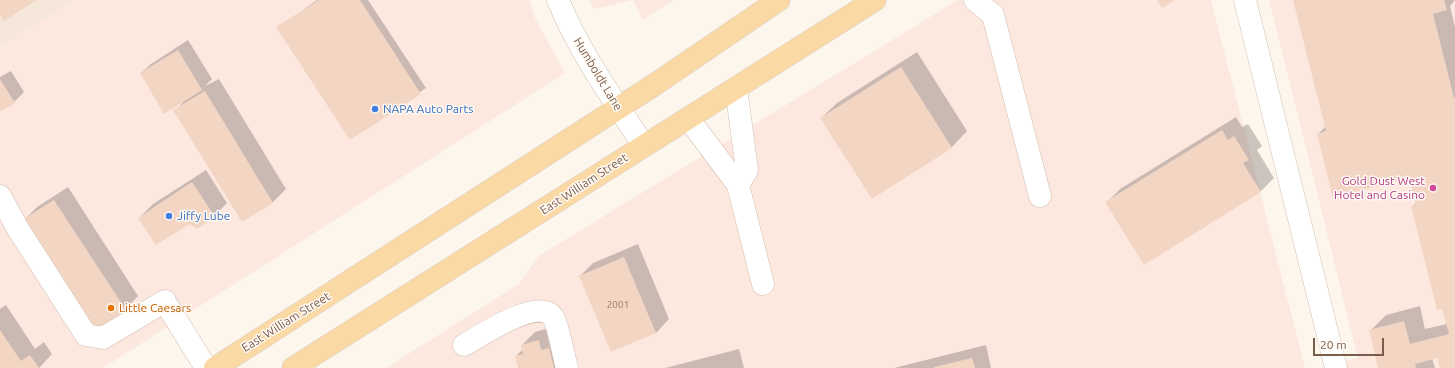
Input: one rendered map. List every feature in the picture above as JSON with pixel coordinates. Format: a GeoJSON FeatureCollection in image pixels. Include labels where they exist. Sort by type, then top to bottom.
{"type":"FeatureCollection","features":[{"type":"Feature","properties":{"kind":"main road","name":"East William Street"},"geometry":{"type":"LineString","coordinates":[[215,368],[619,108],[779,0]]}},
{"type":"Feature","properties":{"kind":"main road","name":"East William Street"},"geometry":{"type":"LineString","coordinates":[[293,368],[875,0]]}},
{"type":"Feature","properties":{"kind":"street","name":"Humboldt Lane"},"geometry":{"type":"LineString","coordinates":[[558,0],[567,22],[644,146]]}},
{"type":"Feature","properties":{"kind":"street"},"geometry":{"type":"LineString","coordinates":[[975,0],[997,7],[1040,196]]}},
{"type":"Feature","properties":{"kind":"street"},"geometry":{"type":"LineString","coordinates":[[1245,0],[1336,368]]}},
{"type":"Feature","properties":{"kind":"street"},"geometry":{"type":"LineString","coordinates":[[736,88],[747,170],[738,185]]}},
{"type":"Feature","properties":{"kind":"street"},"geometry":{"type":"LineString","coordinates":[[688,118],[738,185],[762,284]]}},
{"type":"Feature","properties":{"kind":"street"},"geometry":{"type":"LineString","coordinates":[[0,196],[18,229],[86,335],[103,338],[167,305],[206,368]]}},
{"type":"Feature","properties":{"kind":"street"},"geometry":{"type":"LineString","coordinates":[[464,344],[524,313],[536,310],[546,311],[554,318],[567,368]]}},
{"type":"Feature","properties":{"kind":"shaded area"},"geometry":{"type":"Polygon","coordinates":[[[0,0],[75,0],[0,47],[0,0]]]}},
{"type":"Feature","properties":{"kind":"shaded area"},"geometry":{"type":"Polygon","coordinates":[[[75,0],[530,0],[535,18],[565,73],[103,368],[0,368],[0,47],[75,0]]]}},
{"type":"Feature","properties":{"kind":"shaded area"},"geometry":{"type":"Polygon","coordinates":[[[590,0],[633,0],[594,9],[590,0]]]}},
{"type":"Feature","properties":{"kind":"shaded area"},"geometry":{"type":"Polygon","coordinates":[[[633,0],[674,0],[643,20],[633,0]]]}},
{"type":"Feature","properties":{"kind":"shaded area"},"geometry":{"type":"Polygon","coordinates":[[[958,0],[1211,0],[1305,368],[386,368],[519,284],[540,255],[958,0]]]}},
{"type":"Feature","properties":{"kind":"shaded area","name":"Gold Dust West Hotel and Casino"},"geometry":{"type":"Polygon","coordinates":[[[1269,0],[1455,0],[1455,368],[1320,368],[1358,358],[1269,0]]]}},
{"type":"Feature","properties":{"kind":"building"},"geometry":{"type":"Polygon","coordinates":[[[0,0],[37,0],[4,21],[0,15],[0,0]]]}},
{"type":"Feature","properties":{"kind":"building"},"geometry":{"type":"Polygon","coordinates":[[[319,0],[360,0],[421,94],[350,140],[276,27],[319,0]]]}},
{"type":"Feature","properties":{"kind":"building"},"geometry":{"type":"Polygon","coordinates":[[[1157,0],[1175,0],[1162,8],[1157,0]]]}},
{"type":"Feature","properties":{"kind":"building","name":"Gold Dust West Hotel and Casino"},"geometry":{"type":"Polygon","coordinates":[[[1293,0],[1444,0],[1447,10],[1433,14],[1455,98],[1455,368],[1440,368],[1437,358],[1415,364],[1416,368],[1378,368],[1369,330],[1404,321],[1410,344],[1449,334],[1442,309],[1437,310],[1411,206],[1416,205],[1409,178],[1333,198],[1317,134],[1326,131],[1293,0]]]}},
{"type":"Feature","properties":{"kind":"building"},"geometry":{"type":"Polygon","coordinates":[[[178,50],[202,90],[164,114],[140,73],[178,50]]]}},
{"type":"Feature","properties":{"kind":"building"},"geometry":{"type":"Polygon","coordinates":[[[901,67],[952,148],[872,199],[820,118],[901,67]]]}},
{"type":"Feature","properties":{"kind":"building"},"geometry":{"type":"Polygon","coordinates":[[[0,79],[15,103],[0,112],[0,79]]]}},
{"type":"Feature","properties":{"kind":"building"},"geometry":{"type":"Polygon","coordinates":[[[205,91],[273,203],[242,222],[173,110],[205,91]]]}},
{"type":"Feature","properties":{"kind":"building"},"geometry":{"type":"Polygon","coordinates":[[[1222,130],[1228,140],[1234,136],[1249,160],[1243,163],[1261,192],[1144,265],[1105,202],[1222,130]]]}},
{"type":"Feature","properties":{"kind":"building"},"geometry":{"type":"Polygon","coordinates":[[[192,182],[215,217],[197,229],[190,224],[156,245],[138,218],[192,182]]]}},
{"type":"Feature","properties":{"kind":"building"},"geometry":{"type":"Polygon","coordinates":[[[54,200],[126,310],[94,331],[22,220],[54,200]]]}},
{"type":"Feature","properties":{"kind":"building"},"geometry":{"type":"Polygon","coordinates":[[[624,257],[656,333],[611,352],[579,276],[624,257]]]}},
{"type":"Feature","properties":{"kind":"building"},"geometry":{"type":"Polygon","coordinates":[[[0,330],[21,361],[30,355],[39,368],[0,368],[0,330]]]}},
{"type":"Feature","properties":{"kind":"building"},"geometry":{"type":"Polygon","coordinates":[[[539,340],[541,350],[549,348],[554,368],[518,368],[515,356],[523,354],[521,345],[539,340]]]}},
{"type":"Feature","properties":{"kind":"building"},"geometry":{"type":"Polygon","coordinates":[[[972,358],[975,368],[934,368],[934,367],[972,358]]]}},
{"type":"Feature","properties":{"kind":"place","name":"NAPA Auto Parts"},"geometry":{"type":"Point","coordinates":[375,109]}},
{"type":"Feature","properties":{"kind":"place","name":"Gold Dust West Hotel and Casino"},"geometry":{"type":"Point","coordinates":[1433,188]}},
{"type":"Feature","properties":{"kind":"place","name":"Jiffy Lube"},"geometry":{"type":"Point","coordinates":[169,216]}},
{"type":"Feature","properties":{"kind":"place","name":"Little Caesars"},"geometry":{"type":"Point","coordinates":[111,308]}}]}
